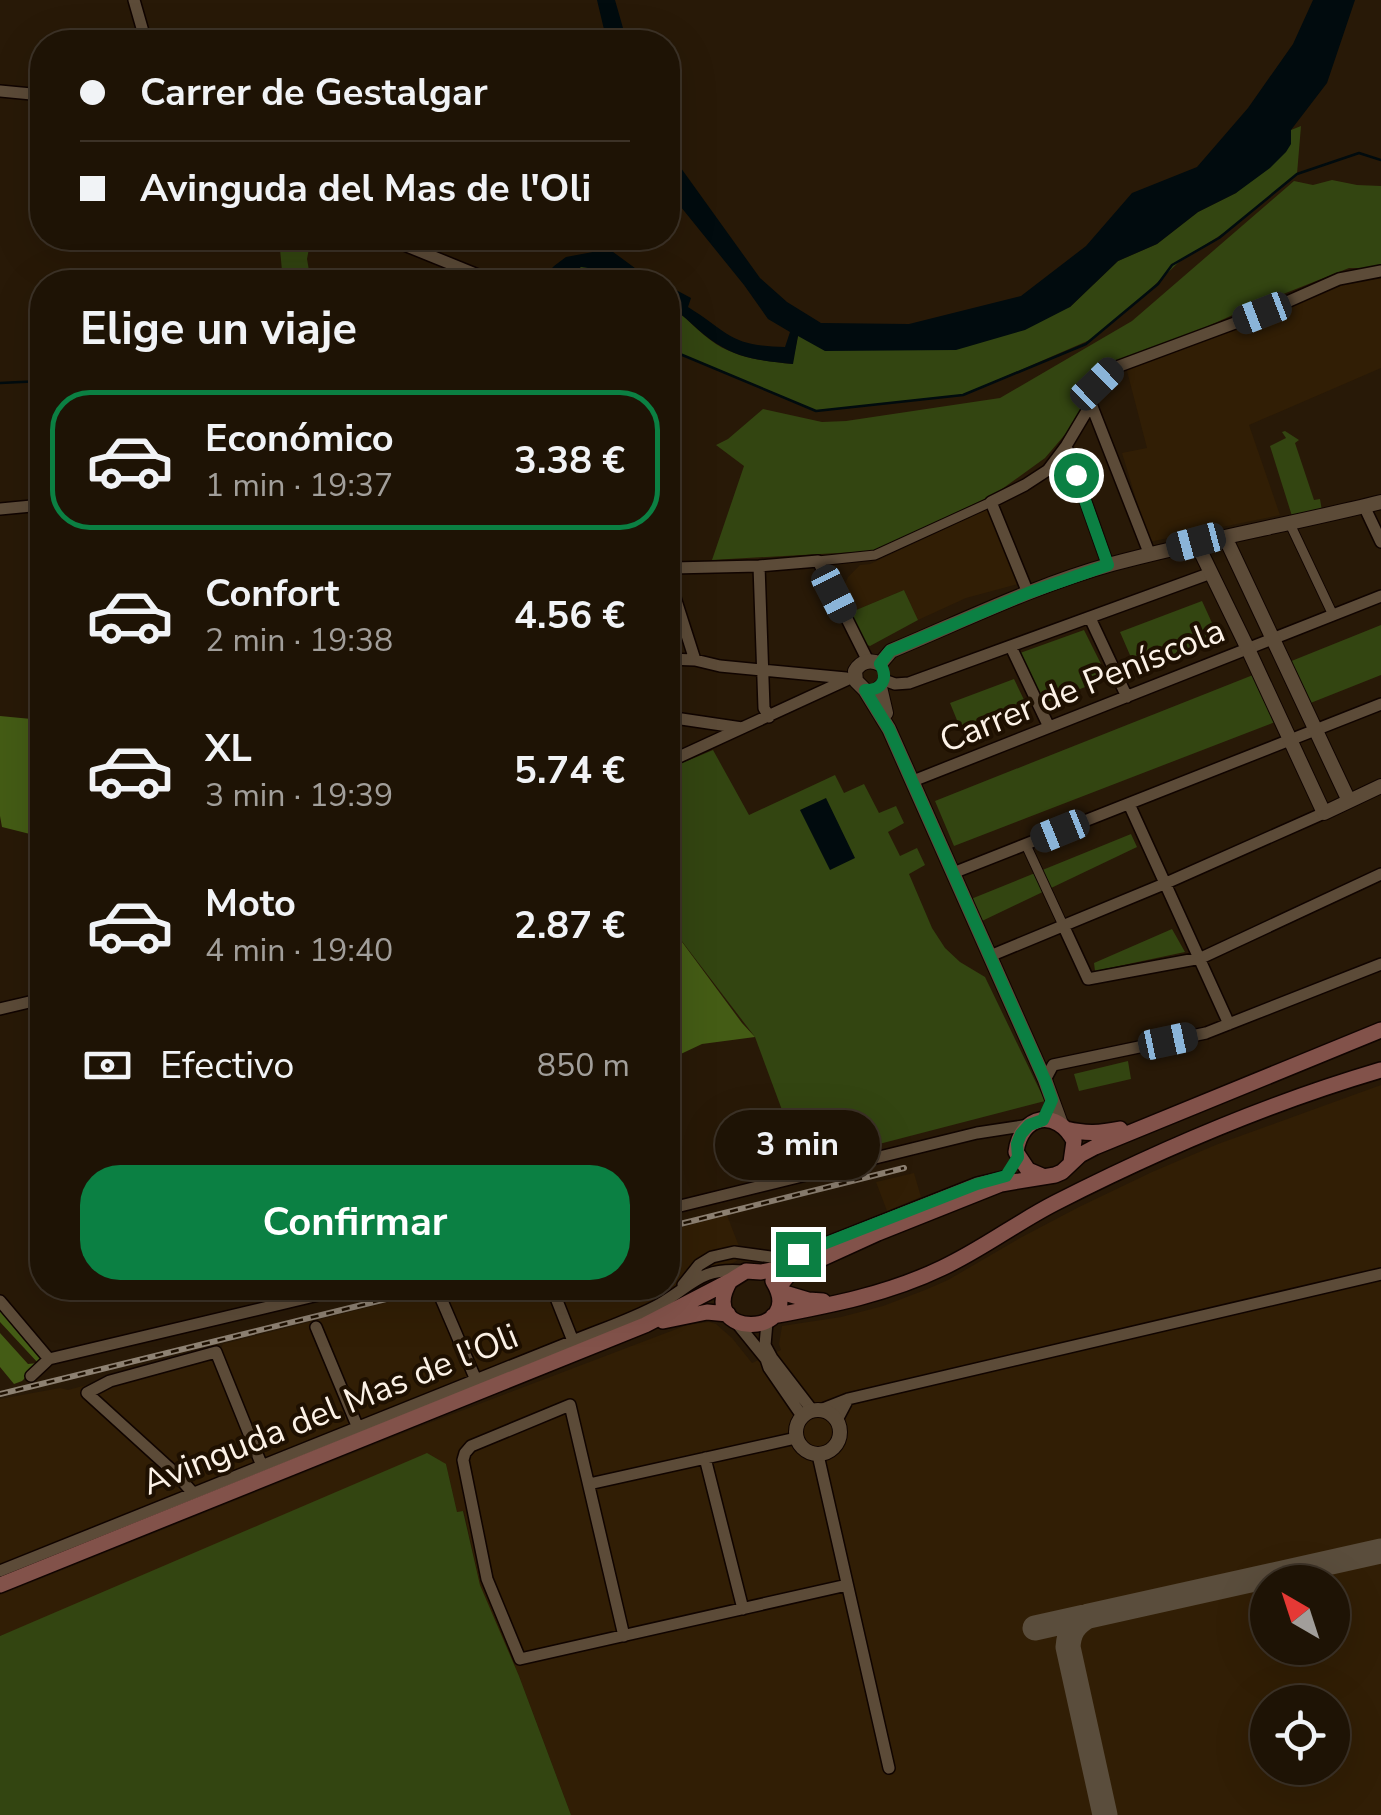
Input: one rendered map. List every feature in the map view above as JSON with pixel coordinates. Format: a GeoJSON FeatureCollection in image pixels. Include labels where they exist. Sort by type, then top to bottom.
{"type":"FeatureCollection","features":[{"type":"Feature","properties":{"kind":"main road"},"geometry":{"type":"LineString","coordinates":[[1018,1151],[1028,1170],[1048,1177],[1062,1172],[1095,1147],[1381,1030]]}},
{"type":"Feature","properties":{"kind":"main road"},"geometry":{"type":"LineString","coordinates":[[645,1325],[708,1312],[752,1326],[894,1288],[944,1268],[1053,1204],[1179,1144],[1381,1070]]}},
{"type":"Feature","properties":{"kind":"main road"},"geometry":{"type":"LineString","coordinates":[[1004,1180],[1018,1151],[1021,1134],[1036,1122],[1096,1134],[1158,1120]]}},
{"type":"Feature","properties":{"kind":"main road"},"geometry":{"type":"LineString","coordinates":[[1064,1126],[1074,1141],[1071,1162]]}},
{"type":"Feature","properties":{"kind":"main road"},"geometry":{"type":"LineString","coordinates":[[778,1290],[790,1273],[878,1232],[1004,1180],[1042,1176]]}},
{"type":"Feature","properties":{"kind":"main road"},"geometry":{"type":"LineString","coordinates":[[0,1584],[645,1325],[730,1281],[754,1272],[811,1262]]}},
{"type":"Feature","properties":{"kind":"main road"},"geometry":{"type":"LineString","coordinates":[[754,1272],[774,1282],[778,1290],[778,1308],[770,1319]]}},
{"type":"Feature","properties":{"kind":"main road"},"geometry":{"type":"LineString","coordinates":[[730,1281],[724,1297],[732,1318]]}},
{"type":"Feature","properties":{"kind":"main road"},"geometry":{"type":"LineString","coordinates":[[778,1290],[808,1300],[849,1302]]}},
{"type":"Feature","properties":{"kind":"street"},"geometry":{"type":"LineString","coordinates":[[134,0],[143,30]]}},
{"type":"Feature","properties":{"kind":"street"},"geometry":{"type":"LineString","coordinates":[[0,91],[30,94]]}},
{"type":"Feature","properties":{"kind":"street"},"geometry":{"type":"LineString","coordinates":[[417,250],[466,270]]}},
{"type":"Feature","properties":{"kind":"street"},"geometry":{"type":"LineString","coordinates":[[680,564],[760,566],[875,555],[991,502],[1048,470],[1091,404],[1097,384],[1114,368],[1262,313],[1339,279],[1381,270]]}},
{"type":"Feature","properties":{"kind":"street"},"geometry":{"type":"LineString","coordinates":[[1091,404],[1150,554]]}},
{"type":"Feature","properties":{"kind":"street"},"geometry":{"type":"LineString","coordinates":[[1066,446],[1108,565]]}},
{"type":"Feature","properties":{"kind":"street"},"geometry":{"type":"LineString","coordinates":[[991,502],[1028,593]]}},
{"type":"Feature","properties":{"kind":"street"},"geometry":{"type":"LineString","coordinates":[[875,676],[890,651],[1028,593],[1108,565],[1381,502]]}},
{"type":"Feature","properties":{"kind":"street"},"geometry":{"type":"LineString","coordinates":[[0,509],[30,506]]}},
{"type":"Feature","properties":{"kind":"street"},"geometry":{"type":"LineString","coordinates":[[1364,506],[1381,542]]}},
{"type":"Feature","properties":{"kind":"street"},"geometry":{"type":"LineString","coordinates":[[1290,524],[1333,615]]}},
{"type":"Feature","properties":{"kind":"street"},"geometry":{"type":"LineString","coordinates":[[1225,537],[1349,801]]}},
{"type":"Feature","properties":{"kind":"street"},"geometry":{"type":"LineString","coordinates":[[1196,542],[1324,812]]}},
{"type":"Feature","properties":{"kind":"street"},"geometry":{"type":"LineString","coordinates":[[818,561],[875,676],[889,729],[1064,1126]]}},
{"type":"Feature","properties":{"kind":"street"},"geometry":{"type":"LineString","coordinates":[[760,566],[764,708],[769,717]]}},
{"type":"Feature","properties":{"kind":"street"},"geometry":{"type":"LineString","coordinates":[[680,755],[852,677],[858,666],[895,684],[909,683],[1211,572]]}},
{"type":"Feature","properties":{"kind":"street","name":"Carrer de Peníscola"},"geometry":{"type":"LineString","coordinates":[[913,781],[1381,596]]}},
{"type":"Feature","properties":{"kind":"street"},"geometry":{"type":"LineString","coordinates":[[680,613],[695,660]]}},
{"type":"Feature","properties":{"kind":"street"},"geometry":{"type":"LineString","coordinates":[[1090,618],[1127,697]]}},
{"type":"Feature","properties":{"kind":"street"},"geometry":{"type":"LineString","coordinates":[[1012,647],[1049,727]]}},
{"type":"Feature","properties":{"kind":"street"},"geometry":{"type":"LineString","coordinates":[[680,659],[852,677]]}},
{"type":"Feature","properties":{"kind":"street"},"geometry":{"type":"LineString","coordinates":[[953,873],[1381,704]]}},
{"type":"Feature","properties":{"kind":"street"},"geometry":{"type":"LineString","coordinates":[[680,719],[745,728]]}},
{"type":"Feature","properties":{"kind":"street"},"geometry":{"type":"LineString","coordinates":[[990,956],[1164,884],[1381,786]]}},
{"type":"Feature","properties":{"kind":"street"},"geometry":{"type":"LineString","coordinates":[[1129,804],[1229,1024]]}},
{"type":"Feature","properties":{"kind":"street"},"geometry":{"type":"LineString","coordinates":[[1026,845],[1088,979],[1201,958],[1381,874]]}},
{"type":"Feature","properties":{"kind":"street"},"geometry":{"type":"LineString","coordinates":[[1045,1080],[1052,1065],[1206,1033],[1381,964]]}},
{"type":"Feature","properties":{"kind":"street"},"geometry":{"type":"LineString","coordinates":[[0,1009],[30,1001]]}},
{"type":"Feature","properties":{"kind":"street"},"geometry":{"type":"LineString","coordinates":[[680,1207],[977,1133],[1036,1122],[1052,1100]]}},
{"type":"Feature","properties":{"kind":"street"},"geometry":{"type":"LineString","coordinates":[[996,1131],[1018,1151]]}},
{"type":"Feature","properties":{"kind":"street","name":"Avinguda del Mas de l'Oli"},"geometry":{"type":"LineString","coordinates":[[680,1288],[712,1257],[734,1252],[778,1258],[798,1254],[977,1184],[1004,1180]]}},
{"type":"Feature","properties":{"kind":"street","name":"Avinguda del Mas de l'Oli"},"geometry":{"type":"LineString","coordinates":[[680,1290],[723,1269],[754,1272]]}},
{"type":"Feature","properties":{"kind":"street"},"geometry":{"type":"LineString","coordinates":[[732,1318],[769,1368],[811,1412],[827,1411],[837,1420],[838,1443],[818,1455],[804,1450],[796,1438],[797,1422],[811,1412],[848,1399],[1381,1274]]}},
{"type":"Feature","properties":{"kind":"street"},"geometry":{"type":"LineString","coordinates":[[31,1376],[48,1359],[297,1300]]}},
{"type":"Feature","properties":{"kind":"street"},"geometry":{"type":"LineString","coordinates":[[442,1300],[476,1380]]}},
{"type":"Feature","properties":{"kind":"street"},"geometry":{"type":"LineString","coordinates":[[557,1300],[574,1341]]}},
{"type":"Feature","properties":{"kind":"street","name":"Avinguda del Mas de l'Oli"},"geometry":{"type":"LineString","coordinates":[[0,1570],[574,1341],[665,1300]]}},
{"type":"Feature","properties":{"kind":"street"},"geometry":{"type":"LineString","coordinates":[[0,1301],[48,1359]]}},
{"type":"Feature","properties":{"kind":"street"},"geometry":{"type":"LineString","coordinates":[[770,1319],[766,1344],[772,1358],[811,1412]]}},
{"type":"Feature","properties":{"kind":"street"},"geometry":{"type":"LineString","coordinates":[[316,1327],[358,1428]]}},
{"type":"Feature","properties":{"kind":"street"},"geometry":{"type":"LineString","coordinates":[[193,1493],[87,1393],[110,1381],[216,1352],[262,1466]]}},
{"type":"Feature","properties":{"kind":"street"},"geometry":{"type":"LineString","coordinates":[[837,1420],[848,1399]]}},
{"type":"Feature","properties":{"kind":"street"},"geometry":{"type":"LineString","coordinates":[[624,1636],[570,1404],[471,1446],[463,1460],[487,1579],[520,1660],[848,1585]]}},
{"type":"Feature","properties":{"kind":"street"},"geometry":{"type":"LineString","coordinates":[[588,1484],[796,1438]]}},
{"type":"Feature","properties":{"kind":"street"},"geometry":{"type":"LineString","coordinates":[[818,1455],[889,1768]]}},
{"type":"Feature","properties":{"kind":"street"},"geometry":{"type":"LineString","coordinates":[[704,1458],[743,1609]]}},
{"type":"Feature","properties":{"kind":"shaded area"},"geometry":{"type":"Polygon","coordinates":[[[597,0],[615,0],[624,30],[604,30],[597,0]]]}},
{"type":"Feature","properties":{"kind":"shaded area"},"geometry":{"type":"Polygon","coordinates":[[[1313,0],[1355,0],[1327,83],[1291,130],[1291,144],[1286,152],[1270,168],[1236,193],[1198,212],[1157,244],[1118,261],[1070,307],[1025,330],[956,350],[825,351],[798,336],[793,364],[735,353],[711,340],[680,314],[680,292],[691,298],[688,307],[741,341],[785,347],[790,332],[768,319],[680,206],[680,167],[760,278],[787,302],[821,323],[909,324],[1021,296],[1086,246],[1132,193],[1197,167],[1248,108],[1293,44],[1313,0]]]}},
{"type":"Feature","properties":{"kind":"shaded area"},"geometry":{"type":"Polygon","coordinates":[[[610,250],[638,270],[550,270],[566,257],[610,250]]]}},
{"type":"Feature","properties":{"kind":"shaded area"},"geometry":{"type":"Polygon","coordinates":[[[1381,275],[1381,368],[1249,425],[1280,515],[1149,542],[1122,453],[1147,448],[1126,367],[1343,281],[1381,275]]]}},
{"type":"Feature","properties":{"kind":"shaded area"},"geometry":{"type":"Polygon","coordinates":[[[988,509],[1018,584],[966,598],[918,620],[904,590],[849,613],[840,594],[848,577],[860,565],[870,564],[988,509]]]}},
{"type":"Feature","properties":{"kind":"shaded area"},"geometry":{"type":"Polygon","coordinates":[[[826,798],[855,858],[830,870],[800,810],[826,798]]]}},
{"type":"Feature","properties":{"kind":"shaded area"},"geometry":{"type":"Polygon","coordinates":[[[1381,1085],[1381,1815],[571,1815],[480,1585],[464,1511],[457,1512],[446,1464],[0,1636],[0,1595],[416,1428],[687,1325],[716,1324],[752,1363],[781,1350],[782,1326],[841,1317],[925,1290],[1152,1172],[1381,1085]]]}},
{"type":"Feature","properties":{"kind":"shaded area"},"geometry":{"type":"Polygon","coordinates":[[[914,1173],[921,1197],[887,1211],[876,1182],[914,1173]]]}},
{"type":"Feature","properties":{"kind":"shaded area"},"geometry":{"type":"Polygon","coordinates":[[[727,1215],[743,1257],[680,1294],[680,1228],[727,1215]]]}},
{"type":"Feature","properties":{"kind":"shaded area"},"geometry":{"type":"Polygon","coordinates":[[[397,1300],[670,1300],[651,1311],[217,1482],[0,1577],[0,1399],[60,1388],[68,1390],[221,1348],[223,1344],[397,1300]]]}},
{"type":"Feature","properties":{"kind":"green space"},"geometry":{"type":"Polygon","coordinates":[[[1301,126],[1297,174],[1232,228],[1181,260],[1092,339],[963,395],[816,411],[680,354],[680,314],[725,349],[792,364],[798,336],[1070,307],[1118,261],[1157,244],[1198,212],[1236,193],[1291,130],[1301,126]]]}},
{"type":"Feature","properties":{"kind":"green space"},"geometry":{"type":"Polygon","coordinates":[[[1332,180],[1381,186],[1381,268],[1349,268],[1114,368],[1091,404],[1045,458],[995,494],[874,551],[712,560],[744,466],[716,445],[763,409],[822,422],[846,421],[1000,398],[1132,321],[1294,181],[1313,185],[1332,180]]]}},
{"type":"Feature","properties":{"kind":"green space"},"geometry":{"type":"Polygon","coordinates":[[[280,250],[309,250],[309,270],[282,270],[280,250]]]}},
{"type":"Feature","properties":{"kind":"green space"},"geometry":{"type":"Polygon","coordinates":[[[1282,432],[1299,440],[1295,443],[1314,500],[1320,499],[1322,511],[1292,516],[1270,446],[1286,438],[1282,432]]]}},
{"type":"Feature","properties":{"kind":"green space"},"geometry":{"type":"Polygon","coordinates":[[[904,590],[918,620],[870,646],[862,643],[849,613],[904,590]]]}},
{"type":"Feature","properties":{"kind":"green space"},"geometry":{"type":"Polygon","coordinates":[[[1202,601],[1218,636],[1136,669],[1120,632],[1202,601]]]}},
{"type":"Feature","properties":{"kind":"green space"},"geometry":{"type":"Polygon","coordinates":[[[1381,625],[1381,675],[1308,704],[1289,662],[1381,625]]]}},
{"type":"Feature","properties":{"kind":"green space"},"geometry":{"type":"Polygon","coordinates":[[[1084,630],[1108,678],[1042,704],[1020,653],[1084,630]]]}},
{"type":"Feature","properties":{"kind":"green space"},"geometry":{"type":"Polygon","coordinates":[[[1253,675],[1275,722],[954,846],[935,801],[1253,675]]]}},
{"type":"Feature","properties":{"kind":"green space"},"geometry":{"type":"Polygon","coordinates":[[[1014,679],[1026,704],[961,730],[950,703],[1014,679]]]}},
{"type":"Feature","properties":{"kind":"green space"},"geometry":{"type":"Polygon","coordinates":[[[0,716],[30,719],[30,834],[2,827],[0,716]]]}},
{"type":"Feature","properties":{"kind":"green space"},"geometry":{"type":"Polygon","coordinates":[[[713,750],[749,815],[835,775],[844,793],[864,784],[879,813],[896,806],[904,823],[888,832],[900,856],[917,848],[925,865],[909,874],[932,928],[960,962],[985,977],[1045,1101],[802,1164],[755,1037],[680,939],[680,764],[713,750]]]}},
{"type":"Feature","properties":{"kind":"green space"},"geometry":{"type":"Polygon","coordinates":[[[1131,834],[1137,847],[982,921],[971,899],[1131,834]]]}},
{"type":"Feature","properties":{"kind":"green space"},"geometry":{"type":"Polygon","coordinates":[[[1172,929],[1185,952],[1095,971],[1094,963],[1172,929]]]}},
{"type":"Feature","properties":{"kind":"green space"},"geometry":{"type":"Polygon","coordinates":[[[680,939],[755,1037],[702,1044],[680,1054],[680,939]]]}},
{"type":"Feature","properties":{"kind":"green space"},"geometry":{"type":"Polygon","coordinates":[[[1128,1061],[1131,1079],[1079,1091],[1074,1074],[1128,1061]]]}},
{"type":"Feature","properties":{"kind":"green space"},"geometry":{"type":"Polygon","coordinates":[[[0,1308],[43,1360],[14,1384],[0,1367],[0,1333],[28,1364],[38,1363],[0,1322],[0,1308]]]}},
{"type":"Feature","properties":{"kind":"green space"},"geometry":{"type":"Polygon","coordinates":[[[427,1453],[446,1464],[457,1512],[463,1511],[480,1585],[571,1815],[0,1815],[0,1636],[427,1453]]]}},
{"type":"Feature","properties":{"kind":"waterway"},"geometry":{"type":"LineString","coordinates":[[680,354],[816,411],[963,395],[1086,344],[1158,284],[1172,265],[1219,238],[1297,174],[1359,153],[1381,160]]}},
{"type":"Feature","properties":{"kind":"waterway"},"geometry":{"type":"LineString","coordinates":[[0,383],[30,382]]}},
{"type":"Feature","properties":{"kind":"taxiway"},"geometry":{"type":"LineString","coordinates":[[1035,1628],[1381,1551]]}},
{"type":"Feature","properties":{"kind":"taxiway"},"geometry":{"type":"LineString","coordinates":[[1088,1616],[1073,1629],[1068,1647],[1105,1815]]}},
{"type":"Feature","properties":{"kind":"railway"},"geometry":{"type":"LineString","coordinates":[[680,1224],[904,1168]]}},
{"type":"Feature","properties":{"kind":"railway"},"geometry":{"type":"LineString","coordinates":[[0,1394],[382,1300]]}},
{"type":"Feature","properties":{"kind":"route"},"geometry":{"type":"LineString","coordinates":[[798,1254],[1006,1176],[1018,1157],[1021,1134],[1029,1125],[1043,1120],[1052,1100],[889,729],[865,690],[876,690],[883,683],[880,664],[890,651],[1028,593],[1108,565],[1076,475]]}}]}
